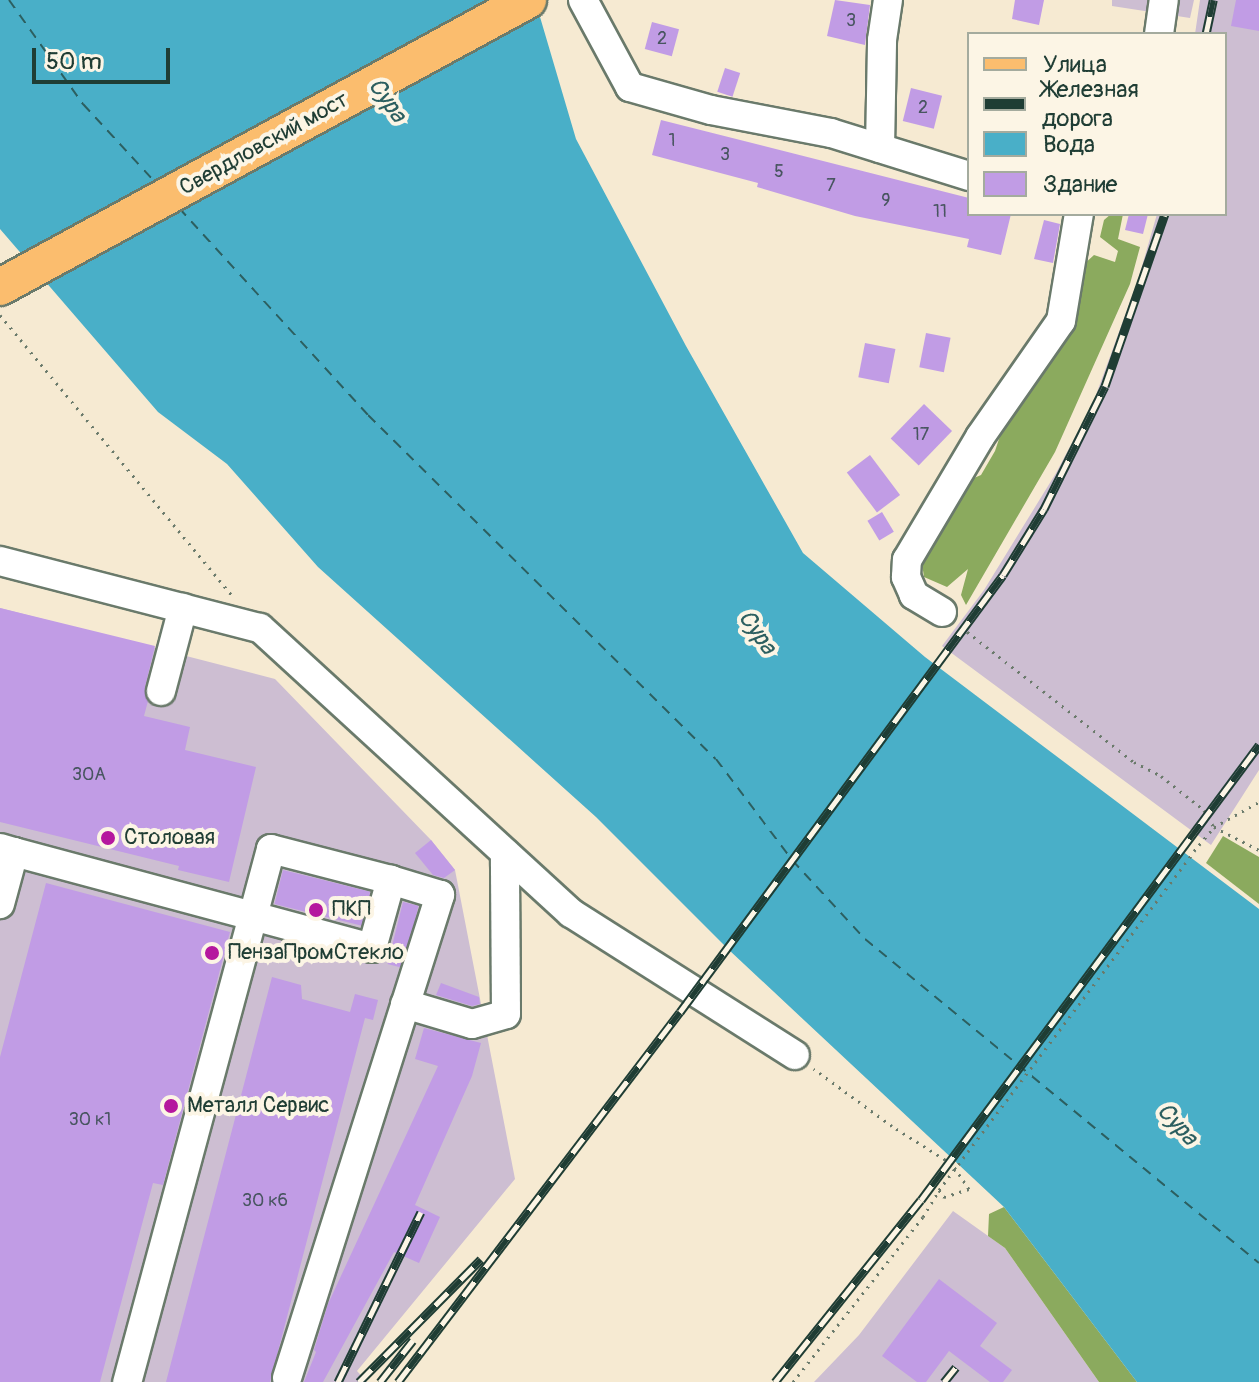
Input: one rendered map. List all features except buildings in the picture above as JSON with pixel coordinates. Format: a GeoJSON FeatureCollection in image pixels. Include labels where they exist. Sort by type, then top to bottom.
{"type":"FeatureCollection","features":[{"type":"Feature","properties":{"kind":"main road","name":"Свердловский мост"},"geometry":{"type":"LineString","coordinates":[[0,287],[528,0]]}},
{"type":"Feature","properties":{"kind":"street"},"geometry":{"type":"LineString","coordinates":[[583,0],[630,87],[711,110],[831,133],[967,175]]}},
{"type":"Feature","properties":{"kind":"street"},"geometry":{"type":"LineString","coordinates":[[880,148],[882,40],[888,0]]}},
{"type":"Feature","properties":{"kind":"street"},"geometry":{"type":"LineString","coordinates":[[1159,32],[1164,0]]}},
{"type":"Feature","properties":{"kind":"street"},"geometry":{"type":"LineString","coordinates":[[942,612],[914,595],[906,577],[907,560],[980,437],[1061,321],[1079,216]]}},
{"type":"Feature","properties":{"kind":"street"},"geometry":{"type":"LineString","coordinates":[[0,561],[260,628],[571,913],[795,1055]]}},
{"type":"Feature","properties":{"kind":"street"},"geometry":{"type":"LineString","coordinates":[[161,691],[183,608]]}},
{"type":"Feature","properties":{"kind":"street"},"geometry":{"type":"LineString","coordinates":[[127,1382],[271,849],[440,895],[287,1378]]}},
{"type":"Feature","properties":{"kind":"street"},"geometry":{"type":"LineString","coordinates":[[0,904],[7,850],[372,948],[391,880]]}},
{"type":"Feature","properties":{"kind":"street"},"geometry":{"type":"LineString","coordinates":[[405,1004],[472,1024],[506,1014],[505,853]]}},
{"type":"Feature","properties":{"kind":"path"},"geometry":{"type":"LineString","coordinates":[[0,315],[260,628]]}},
{"type":"Feature","properties":{"kind":"path"},"geometry":{"type":"LineString","coordinates":[[942,612],[1134,762],[1172,784],[1204,810],[1214,827],[1259,850]]}},
{"type":"Feature","properties":{"kind":"path"},"geometry":{"type":"LineString","coordinates":[[793,1382],[923,1217],[939,1190],[1194,851],[1214,827],[1259,802]]}},
{"type":"Feature","properties":{"kind":"path"},"geometry":{"type":"LineString","coordinates":[[795,1055],[892,1126],[952,1164],[969,1189],[944,1197],[939,1190]]}},
{"type":"Feature","properties":{"kind":"shaded area"},"geometry":{"type":"Polygon","coordinates":[[[1112,0],[1194,0],[1190,18],[1112,6],[1112,0]]]}},
{"type":"Feature","properties":{"kind":"shaded area"},"geometry":{"type":"Polygon","coordinates":[[[1200,0],[1259,0],[1259,770],[1211,845],[942,646],[984,590],[1056,473],[1093,403],[1138,280],[1156,216],[1227,216],[1227,32],[1195,32],[1200,0]]]}},
{"type":"Feature","properties":{"kind":"shaded area"},"geometry":{"type":"Polygon","coordinates":[[[0,608],[275,679],[431,840],[455,870],[515,1179],[357,1371],[367,1382],[0,1382],[0,608]]]}},
{"type":"Feature","properties":{"kind":"shaded area"},"geometry":{"type":"Polygon","coordinates":[[[953,1211],[1005,1248],[1099,1382],[814,1382],[859,1335],[953,1211]]]}},
{"type":"Feature","properties":{"kind":"green space"},"geometry":{"type":"Polygon","coordinates":[[[1109,216],[1123,216],[1118,239],[1140,247],[1130,284],[1055,452],[966,605],[961,595],[968,569],[947,587],[924,577],[921,557],[940,535],[960,484],[981,475],[995,451],[1005,421],[1038,380],[1069,308],[1082,266],[1094,255],[1115,262],[1118,251],[1100,237],[1104,220],[1109,216]]]}},
{"type":"Feature","properties":{"kind":"green space"},"geometry":{"type":"Polygon","coordinates":[[[1223,836],[1259,857],[1259,904],[1206,863],[1223,836]]]}},
{"type":"Feature","properties":{"kind":"green space"},"geometry":{"type":"Polygon","coordinates":[[[1004,1207],[1137,1382],[1099,1382],[1005,1248],[988,1236],[989,1214],[1004,1207]]]}},
{"type":"Feature","properties":{"kind":"water","name":"Сура"},"geometry":{"type":"Polygon","coordinates":[[[0,0],[535,0],[576,139],[686,346],[803,553],[925,657],[1259,909],[1259,1382],[1137,1382],[1004,1207],[729,950],[596,817],[318,567],[227,464],[158,412],[0,229],[0,0]]]}},
{"type":"Feature","properties":{"kind":"ferry route"},"geometry":{"type":"LineString","coordinates":[[9,0],[83,104],[156,183]]}},
{"type":"Feature","properties":{"kind":"ferry route"},"geometry":{"type":"LineString","coordinates":[[179,208],[368,415],[716,759],[792,860],[865,939],[1259,1263]]}},
{"type":"Feature","properties":{"kind":"railway"},"geometry":{"type":"LineString","coordinates":[[1206,32],[1213,0]]}},
{"type":"Feature","properties":{"kind":"railway"},"geometry":{"type":"LineString","coordinates":[[398,1382],[680,1012],[1003,575],[1044,509],[1105,386],[1164,216]]}},
{"type":"Feature","properties":{"kind":"railway"},"geometry":{"type":"LineString","coordinates":[[775,1382],[921,1200],[1259,745]]}},
{"type":"Feature","properties":{"kind":"railway"},"geometry":{"type":"LineString","coordinates":[[338,1382],[421,1212]]}},
{"type":"Feature","properties":{"kind":"railway"},"geometry":{"type":"LineString","coordinates":[[359,1382],[481,1259]]}},
{"type":"Feature","properties":{"kind":"railway"},"geometry":{"type":"LineString","coordinates":[[380,1382],[413,1340]]}},
{"type":"Feature","properties":{"kind":"railway"},"geometry":{"type":"LineString","coordinates":[[944,1382],[956,1367]]}},
{"type":"Feature","properties":{"kind":"place","name":"Столовая"},"geometry":{"type":"Point","coordinates":[108,838]}},
{"type":"Feature","properties":{"kind":"place","name":"ПКП"},"geometry":{"type":"Point","coordinates":[316,910]}},
{"type":"Feature","properties":{"kind":"place","name":"ПензаПромСтекло"},"geometry":{"type":"Point","coordinates":[212,953]}},
{"type":"Feature","properties":{"kind":"place","name":"Металл Сервис"},"geometry":{"type":"Point","coordinates":[171,1106]}}]}
